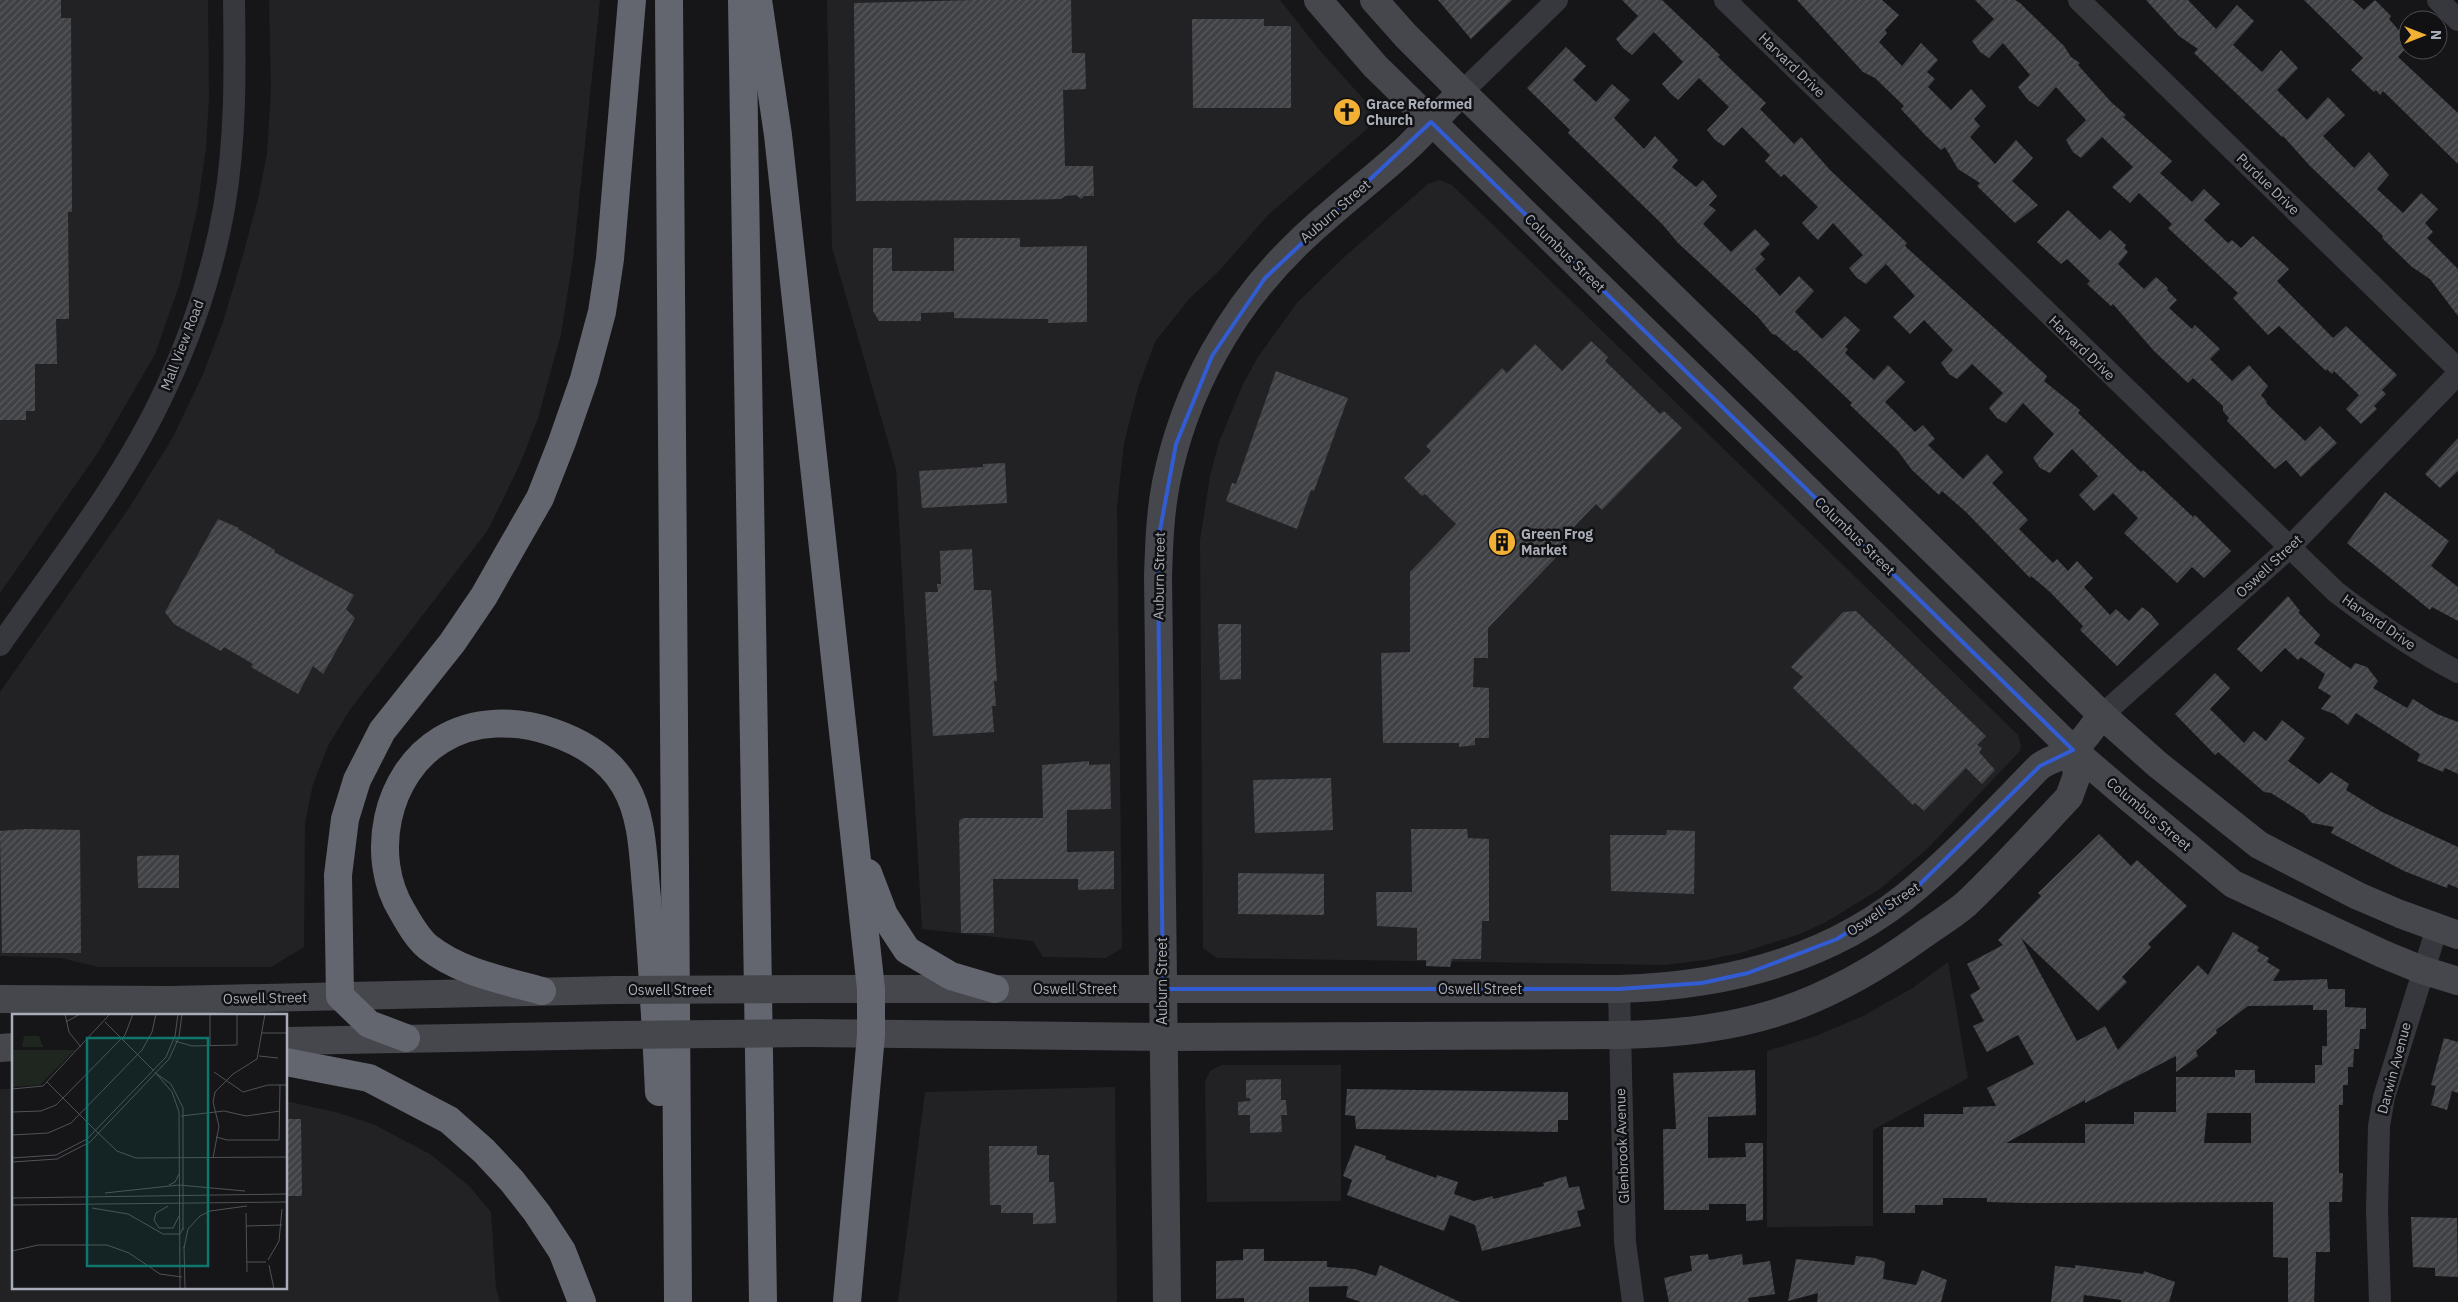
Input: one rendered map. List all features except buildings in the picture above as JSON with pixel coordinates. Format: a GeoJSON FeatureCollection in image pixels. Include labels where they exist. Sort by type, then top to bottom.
{"type":"FeatureCollection","features":[{"type":"Feature","properties":{"kind":"highway"},"geometry":{"type":"LineString","coordinates":[[406,1038],[369,1024],[340,996],[338,875],[345,819],[357,780],[382,731],[452,642],[484,596],[540,498],[562,442],[584,379],[602,312],[610,259],[632,0]]}},
{"type":"Feature","properties":{"kind":"highway"},"geometry":{"type":"LineString","coordinates":[[669,0],[678,1302]]}},
{"type":"Feature","properties":{"kind":"highway"},"geometry":{"type":"LineString","coordinates":[[742,0],[763,1302]]}},
{"type":"Feature","properties":{"kind":"highway"},"geometry":{"type":"LineString","coordinates":[[758,0],[778,134],[871,989],[870,1035],[847,1302]]}},
{"type":"Feature","properties":{"kind":"highway"},"geometry":{"type":"LineString","coordinates":[[542,991],[466,970],[427,946],[411,926],[395,900],[384,858],[384,834],[390,809],[407,773],[441,740],[466,730],[490,724],[504,722],[542,728],[591,748],[625,786],[635,815],[642,843],[652,956],[671,1302]]}},
{"type":"Feature","properties":{"kind":"highway"},"geometry":{"type":"LineString","coordinates":[[855,841],[884,915],[908,950],[951,976],[995,989]]}},
{"type":"Feature","properties":{"kind":"highway"},"geometry":{"type":"LineString","coordinates":[[288,1062],[369,1078],[449,1120],[484,1151],[512,1181],[537,1214],[562,1250],[582,1302]]}},
{"type":"Feature","properties":{"kind":"main road","name":"Columbus Street"},"geometry":{"type":"LineString","coordinates":[[1318,0],[1375,66],[1431,122],[2073,750],[2233,884],[2340,935],[2422,970],[2458,981]]}},
{"type":"Feature","properties":{"kind":"main road"},"geometry":{"type":"LineString","coordinates":[[1374,0],[1406,36],[1462,92],[2102,715],[2156,764],[2259,845],[2358,896],[2447,932]]}},
{"type":"Feature","properties":{"kind":"main road","name":"Auburn Street"},"geometry":{"type":"LineString","coordinates":[[1167,1302],[1162,1037],[1158,577],[1161,520],[1166,483],[1176,444],[1191,400],[1212,356],[1236,316],[1265,278],[1297,244],[1407,148],[1462,92]]}},
{"type":"Feature","properties":{"kind":"main road","name":"Oswell Street"},"geometry":{"type":"LineString","coordinates":[[0,999],[171,1000],[615,990],[1619,989],[1683,986],[1748,973],[1794,958],[1837,939],[1878,916],[1916,888],[1956,852],[2040,766],[2073,750],[2102,715]]}},
{"type":"Feature","properties":{"kind":"main road"},"geometry":{"type":"LineString","coordinates":[[288,1040],[810,1033],[1162,1037],[1619,1035],[1671,1034],[1710,1029],[1756,1020],[1802,1005],[1845,986],[1886,962],[1965,905],[2069,797],[2077,775],[2073,750]]}},
{"type":"Feature","properties":{"kind":"street","name":"Mall View Road"},"geometry":{"type":"LineString","coordinates":[[0,645],[97,507],[136,444],[166,388],[190,330],[210,270],[224,208],[231,158],[235,94],[234,0]]}},
{"type":"Feature","properties":{"kind":"street","name":"Auburn Street"},"geometry":{"type":"LineString","coordinates":[[1462,92],[1557,0]]}},
{"type":"Feature","properties":{"kind":"street","name":"Harvard Drive"},"geometry":{"type":"LineString","coordinates":[[1725,0],[2336,592],[2380,626],[2426,656],[2458,672]]}},
{"type":"Feature","properties":{"kind":"street","name":"Purdue Drive"},"geometry":{"type":"LineString","coordinates":[[2078,0],[2458,369]]}},
{"type":"Feature","properties":{"kind":"street"},"geometry":{"type":"LineString","coordinates":[[2438,0],[2458,20]]}},
{"type":"Feature","properties":{"kind":"street","name":"Oswell Street"},"geometry":{"type":"LineString","coordinates":[[2102,715],[2289,548],[2458,374]]}},
{"type":"Feature","properties":{"kind":"street","name":"Darwin Avenue"},"geometry":{"type":"LineString","coordinates":[[2380,1302],[2377,1210],[2379,1126],[2384,1097],[2422,970],[2447,932]]}},
{"type":"Feature","properties":{"kind":"street","name":"Glenbrook Avenue"},"geometry":{"type":"LineString","coordinates":[[1619,989],[1625,1242],[1633,1302]]}},
{"type":"Feature","properties":{"kind":"highlighted area"},"geometry":{"type":"Polygon","coordinates":[[[1431,122],[2073,750],[2040,766],[1916,888],[1837,939],[1748,973],[1702,983],[1619,989],[1163,989],[1158,577],[1160,530],[1176,444],[1212,356],[1265,278],[1431,122]]]}},
{"type":"Feature","properties":{"kind":"shaded area"},"geometry":{"type":"Polygon","coordinates":[[[0,0],[208,0],[209,98],[206,148],[197,210],[180,283],[155,354],[99,451],[0,593],[0,0]]]}},
{"type":"Feature","properties":{"kind":"shaded area"},"geometry":{"type":"Polygon","coordinates":[[[269,0],[600,0],[573,259],[561,334],[538,418],[520,464],[488,530],[349,711],[328,746],[313,784],[305,823],[304,947],[271,967],[98,967],[61,958],[0,956],[0,692],[129,508],[173,437],[203,374],[223,322],[243,255],[258,199],[267,154],[271,90],[269,0]]]}},
{"type":"Feature","properties":{"kind":"shaded area"},"geometry":{"type":"Polygon","coordinates":[[[827,0],[1280,0],[1321,52],[1369,105],[1373,116],[1368,128],[1269,214],[1218,272],[1189,299],[1155,342],[1138,388],[1124,443],[1117,507],[1122,948],[1106,958],[1043,957],[1033,941],[922,929],[896,469],[832,248],[827,0]]]}},
{"type":"Feature","properties":{"kind":"shaded area"},"geometry":{"type":"Polygon","coordinates":[[[1440,180],[1452,185],[2018,735],[2021,746],[2020,751],[1928,848],[1880,889],[1826,922],[1800,934],[1740,953],[1706,960],[1664,965],[1217,958],[1203,948],[1200,540],[1210,476],[1219,442],[1244,382],[1258,357],[1296,304],[1342,259],[1428,184],[1440,180]]]}},
{"type":"Feature","properties":{"kind":"shaded area"},"geometry":{"type":"Polygon","coordinates":[[[1948,962],[1968,1078],[1873,1130],[1873,1226],[1767,1227],[1767,1051],[1816,1036],[1863,1016],[1911,989],[1948,962]]]}},
{"type":"Feature","properties":{"kind":"shaded area"},"geometry":{"type":"Polygon","coordinates":[[[1222,1065],[1341,1065],[1341,1201],[1207,1202],[1205,1082],[1210,1071],[1222,1065]]]}},
{"type":"Feature","properties":{"kind":"shaded area"},"geometry":{"type":"Polygon","coordinates":[[[1115,1087],[1117,1302],[898,1302],[925,1092],[1115,1087]]]}},
{"type":"Feature","properties":{"kind":"shaded area"},"geometry":{"type":"Polygon","coordinates":[[[0,1089],[12,1089],[12,1290],[288,1290],[288,1101],[335,1112],[373,1124],[430,1154],[469,1186],[491,1212],[496,1288],[500,1302],[0,1302],[0,1089]]]}},
{"type":"Feature","properties":{"kind":"place","name":"Grace Reformed Church"},"geometry":{"type":"Point","coordinates":[1347,112]}},
{"type":"Feature","properties":{"kind":"place","name":"Green Frog Market"},"geometry":{"type":"Point","coordinates":[1502,542]}}]}
